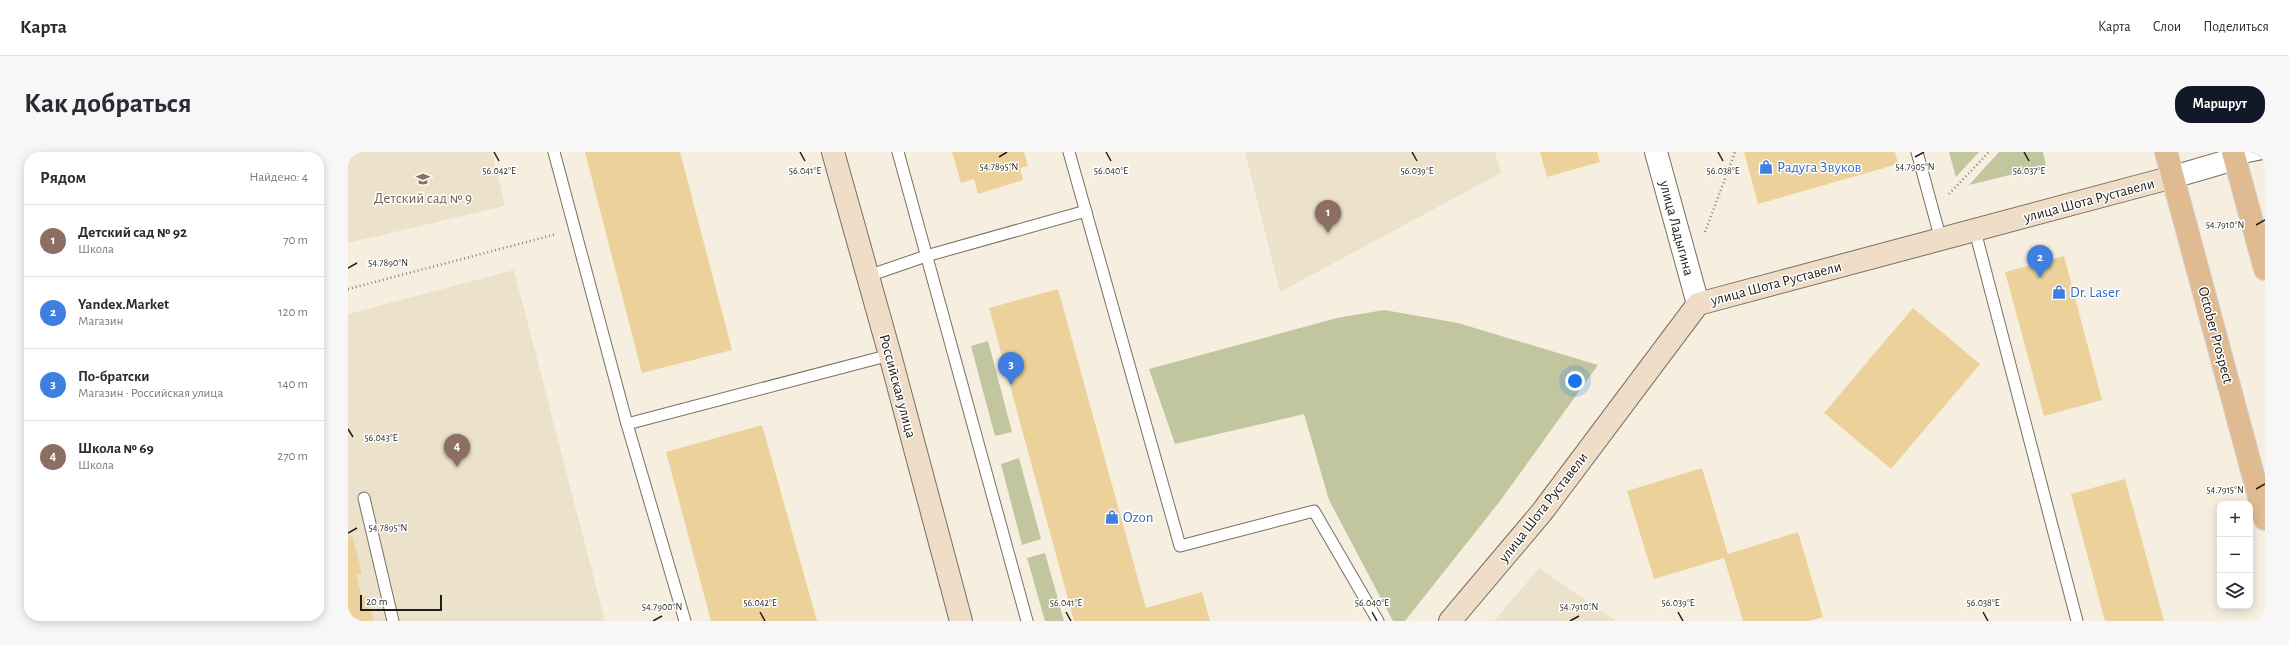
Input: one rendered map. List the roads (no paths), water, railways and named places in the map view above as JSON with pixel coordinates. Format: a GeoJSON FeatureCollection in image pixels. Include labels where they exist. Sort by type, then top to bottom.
{"type":"FeatureCollection","features":[{"type":"Feature","properties":{"kind":"main road","name":"October Prospect"},"geometry":{"type":"LineString","coordinates":[[2166,152],[2256,451],[2265,519]]}},
{"type":"Feature","properties":{"kind":"main road"},"geometry":{"type":"LineString","coordinates":[[2234,156],[2265,268]]}},
{"type":"Feature","properties":{"kind":"street","name":"Российская улица"},"geometry":{"type":"LineString","coordinates":[[833,152],[890,355],[961,621]]}},
{"type":"Feature","properties":{"kind":"street","name":"улица Ладыгина"},"geometry":{"type":"LineString","coordinates":[[1656,152],[1698,304]]}},
{"type":"Feature","properties":{"kind":"street"},"geometry":{"type":"LineString","coordinates":[[2173,177],[2234,156]]}},
{"type":"Feature","properties":{"kind":"street","name":"улица Шота Руставели"},"geometry":{"type":"LineString","coordinates":[[1450,621],[1542,512],[1698,304],[2173,177]]}},
{"type":"Feature","properties":{"kind":"lane"},"geometry":{"type":"LineString","coordinates":[[554,152],[628,424],[685,621]]}},
{"type":"Feature","properties":{"kind":"lane"},"geometry":{"type":"LineString","coordinates":[[898,152],[1027,621]]}},
{"type":"Feature","properties":{"kind":"lane"},"geometry":{"type":"LineString","coordinates":[[1069,152],[1180,546],[1314,510],[1378,621]]}},
{"type":"Feature","properties":{"kind":"lane"},"geometry":{"type":"LineString","coordinates":[[1917,152],[1941,240]]}},
{"type":"Feature","properties":{"kind":"lane"},"geometry":{"type":"LineString","coordinates":[[2234,156],[2265,153]]}},
{"type":"Feature","properties":{"kind":"lane"},"geometry":{"type":"LineString","coordinates":[[868,276],[926,256],[1086,211]]}},
{"type":"Feature","properties":{"kind":"lane"},"geometry":{"type":"LineString","coordinates":[[1975,231],[2077,621]]}},
{"type":"Feature","properties":{"kind":"lane"},"geometry":{"type":"LineString","coordinates":[[628,424],[890,355]]}},
{"type":"Feature","properties":{"kind":"lane"},"geometry":{"type":"LineString","coordinates":[[364,498],[393,621]]}},
{"type":"Feature","properties":{"kind":"place","name":"Радуга Звуков"},"geometry":{"type":"Point","coordinates":[1766,167]}},
{"type":"Feature","properties":{"kind":"place","name":"Детский сад № 9"},"geometry":{"type":"Point","coordinates":[423,179]}},
{"type":"Feature","properties":{"kind":"place","name":"Детский сад № 92"},"geometry":{"type":"Point","coordinates":[1328,233]}},
{"type":"Feature","properties":{"kind":"place","name":"Yandex.Market"},"geometry":{"type":"Point","coordinates":[2040,278]}},
{"type":"Feature","properties":{"kind":"place","name":"Dr. Laser"},"geometry":{"type":"Point","coordinates":[2059,292]}},
{"type":"Feature","properties":{"kind":"place","name":"По-братски"},"geometry":{"type":"Point","coordinates":[1011,385]}},
{"type":"Feature","properties":{"kind":"place","name":"Школа № 69"},"geometry":{"type":"Point","coordinates":[457,467]}},
{"type":"Feature","properties":{"kind":"place","name":"Ozon"},"geometry":{"type":"Point","coordinates":[1112,517]}}]}
